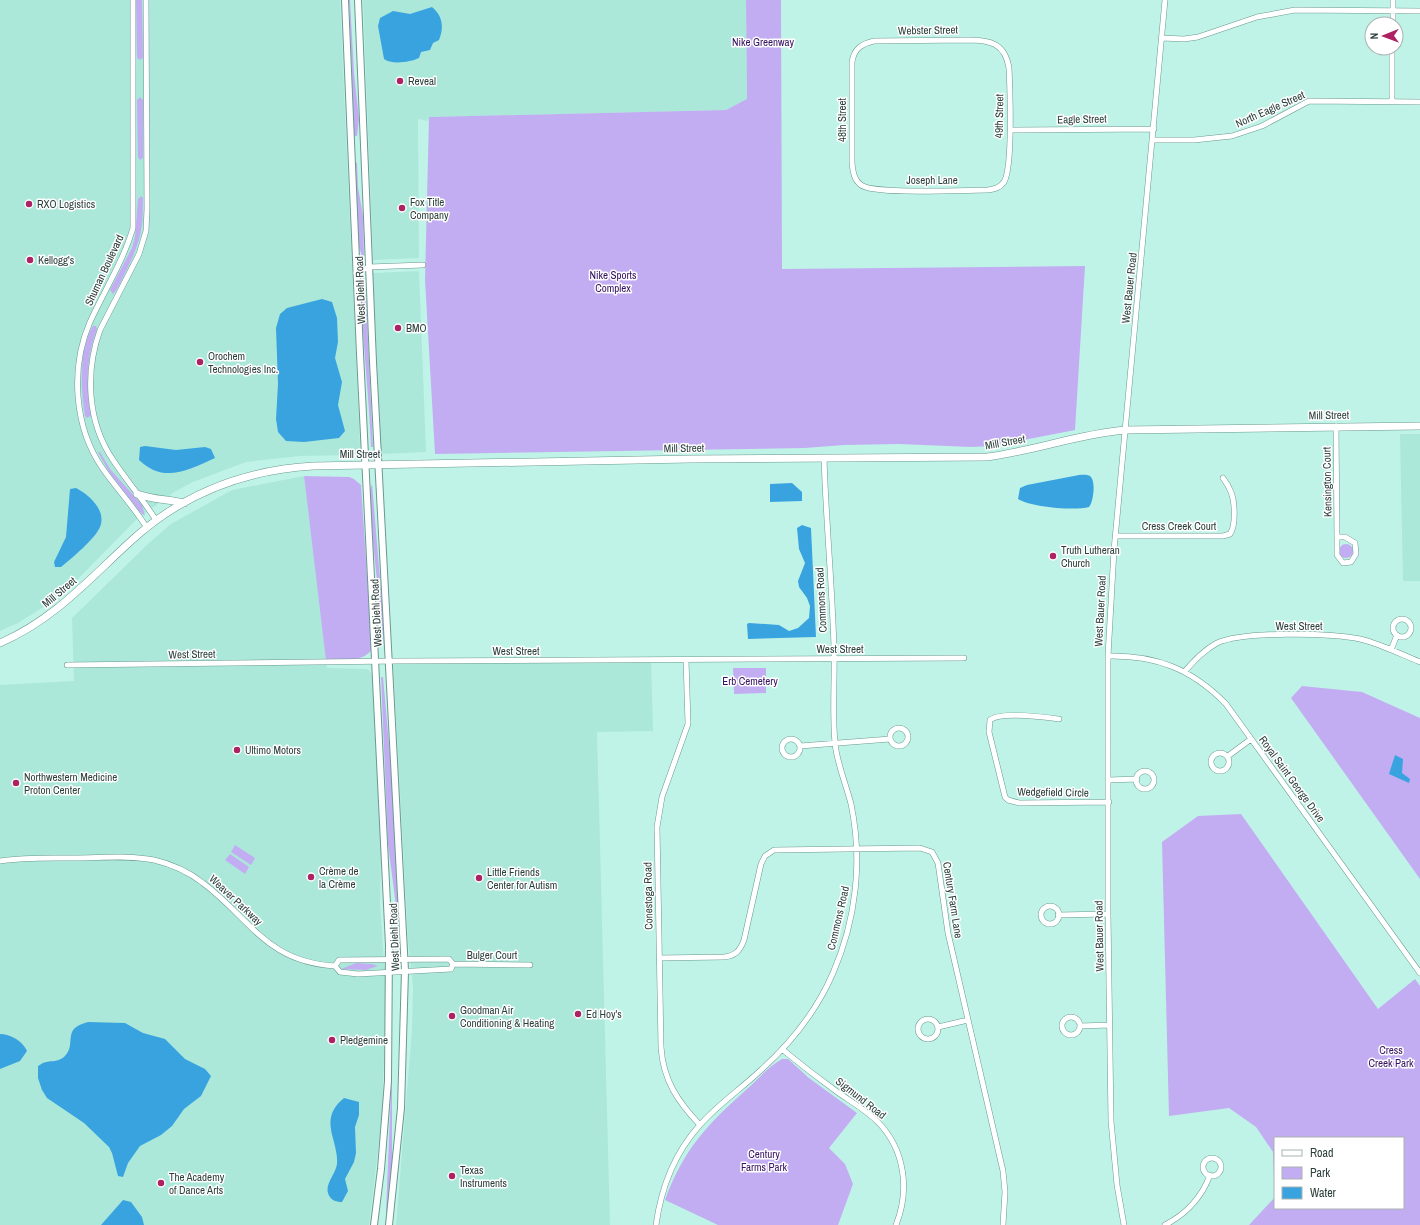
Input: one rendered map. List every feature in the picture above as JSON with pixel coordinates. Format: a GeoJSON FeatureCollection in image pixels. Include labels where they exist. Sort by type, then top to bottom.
{"type":"FeatureCollection","features":[{"type":"Feature","properties":{"kind":"main road","name":"Mill Street"},"geometry":{"type":"LineString","coordinates":[[0,643],[27,630],[74,596],[156,520],[184,503],[228,482],[271,470],[313,466],[366,465],[987,457],[1008,454],[1093,434],[1125,430],[1420,426]]}},
{"type":"Feature","properties":{"kind":"main road"},"geometry":{"type":"LineString","coordinates":[[137,494],[156,500],[171,500],[184,503]]}},
{"type":"Feature","properties":{"kind":"street","name":"Shuman Boulevard"},"geometry":{"type":"LineString","coordinates":[[133,0],[133,228],[128,248],[89,324],[79,362],[77,386],[79,404],[89,441],[102,468],[147,528]]}},
{"type":"Feature","properties":{"kind":"street","name":"Shuman Boulevard"},"geometry":{"type":"LineString","coordinates":[[146,0],[146,231],[139,254],[100,330],[96,343],[91,377],[94,418],[100,436],[112,459],[156,520]]}},
{"type":"Feature","properties":{"kind":"street","name":"West Diehl Road"},"geometry":{"type":"LineString","coordinates":[[345,0],[356,273],[390,972],[388,1081],[381,1169],[374,1225]]}},
{"type":"Feature","properties":{"kind":"street","name":"West Diehl Road"},"geometry":{"type":"LineString","coordinates":[[358,0],[378,465],[405,960],[401,1108],[389,1225]]}},
{"type":"Feature","properties":{"kind":"street","name":"West Bauer Road"},"geometry":{"type":"LineString","coordinates":[[1124,1225],[1112,1147],[1108,914],[1108,656],[1125,430],[1165,0]]}},
{"type":"Feature","properties":{"kind":"street"},"geometry":{"type":"LineString","coordinates":[[1393,0],[1393,16]]}},
{"type":"Feature","properties":{"kind":"street"},"geometry":{"type":"LineString","coordinates":[[1162,38],[1184,39],[1257,17],[1295,10],[1420,10]]}},
{"type":"Feature","properties":{"kind":"street","name":"Webster Street"},"geometry":{"type":"LineString","coordinates":[[856,49],[861,45],[874,41],[960,40],[988,41],[1000,48]]}},
{"type":"Feature","properties":{"kind":"street","name":"49th Street"},"geometry":{"type":"LineString","coordinates":[[1000,48],[1008,59],[1010,130],[1006,173],[1005,179],[1001,186]]}},
{"type":"Feature","properties":{"kind":"street","name":"48th Street"},"geometry":{"type":"LineString","coordinates":[[856,49],[852,62],[852,163],[854,175],[864,187]]}},
{"type":"Feature","properties":{"kind":"street"},"geometry":{"type":"LineString","coordinates":[[1392,56],[1392,101]]}},
{"type":"Feature","properties":{"kind":"street","name":"North Eagle Street"},"geometry":{"type":"LineString","coordinates":[[1153,140],[1194,140],[1232,136],[1248,132],[1309,101],[1420,102]]}},
{"type":"Feature","properties":{"kind":"street","name":"Eagle Street"},"geometry":{"type":"LineString","coordinates":[[1010,130],[1154,129]]}},
{"type":"Feature","properties":{"kind":"street","name":"Joseph Lane"},"geometry":{"type":"LineString","coordinates":[[864,187],[878,191],[992,190],[1001,186]]}},
{"type":"Feature","properties":{"kind":"street"},"geometry":{"type":"LineString","coordinates":[[356,273],[369,267],[423,265]]}},
{"type":"Feature","properties":{"kind":"street","name":"Kensington Court"},"geometry":{"type":"LineString","coordinates":[[1336,426],[1337,537],[1338,558],[1343,562],[1351,562],[1356,554],[1355,543],[1346,537],[1337,537]]}},
{"type":"Feature","properties":{"kind":"street","name":"Commons Road"},"geometry":{"type":"LineString","coordinates":[[656,1225],[661,1197],[668,1176],[681,1150],[700,1125],[782,1050],[799,1030],[818,1002],[839,958],[853,905],[857,849],[851,805],[835,744],[834,658],[824,458]]}},
{"type":"Feature","properties":{"kind":"street","name":"Cress Creek Court"},"geometry":{"type":"LineString","coordinates":[[1116,536],[1223,536],[1230,534],[1233,528],[1232,493],[1224,478]]}},
{"type":"Feature","properties":{"kind":"street"},"geometry":{"type":"LineString","coordinates":[[1391,650],[1397,635]]}},
{"type":"Feature","properties":{"kind":"street","name":"West Street"},"geometry":{"type":"LineString","coordinates":[[1185,671],[1210,648],[1227,640],[1241,637],[1336,636],[1360,639],[1420,662]]}},
{"type":"Feature","properties":{"kind":"street","name":"Royal Saint George Drive"},"geometry":{"type":"LineString","coordinates":[[1108,656],[1139,658],[1185,671],[1209,688],[1226,704],[1420,973]]}},
{"type":"Feature","properties":{"kind":"street","name":"West Street"},"geometry":{"type":"LineString","coordinates":[[67,666],[376,662],[964,658]]}},
{"type":"Feature","properties":{"kind":"street","name":"Conestoga Road"},"geometry":{"type":"LineString","coordinates":[[686,660],[688,724],[662,797],[657,827],[661,1047],[663,1067],[669,1085],[677,1098],[700,1125]]}},
{"type":"Feature","properties":{"kind":"street","name":"Wedgefield Circle"},"geometry":{"type":"LineString","coordinates":[[1059,720],[1038,716],[997,716],[990,720],[989,732],[1005,797],[1008,800],[1019,803],[1109,802]]}},
{"type":"Feature","properties":{"kind":"street"},"geometry":{"type":"LineString","coordinates":[[800,746],[890,739]]}},
{"type":"Feature","properties":{"kind":"street"},"geometry":{"type":"LineString","coordinates":[[1228,756],[1251,739]]}},
{"type":"Feature","properties":{"kind":"street"},"geometry":{"type":"LineString","coordinates":[[1109,780],[1137,779]]}},
{"type":"Feature","properties":{"kind":"street","name":"Century Farm Lane"},"geometry":{"type":"LineString","coordinates":[[659,958],[724,958],[733,955],[740,950],[744,940],[761,864],[768,853],[780,850],[920,848],[929,850],[937,858],[948,933],[1003,1171],[1005,1192],[1003,1225]]}},
{"type":"Feature","properties":{"kind":"street","name":"Weaver Parkway"},"geometry":{"type":"LineString","coordinates":[[0,861],[21,859],[137,858],[164,863],[181,870],[204,883],[254,932],[273,946],[307,961],[335,966],[340,972],[348,974],[390,972]]}},
{"type":"Feature","properties":{"kind":"street"},"geometry":{"type":"LineString","coordinates":[[1058,915],[1108,914]]}},
{"type":"Feature","properties":{"kind":"street"},"geometry":{"type":"LineString","coordinates":[[335,966],[340,960],[389,959]]}},
{"type":"Feature","properties":{"kind":"street","name":"Bulger Court"},"geometry":{"type":"LineString","coordinates":[[389,959],[448,959],[454,964],[530,965]]}},
{"type":"Feature","properties":{"kind":"street","name":"Bulger Court"},"geometry":{"type":"LineString","coordinates":[[390,972],[451,969],[454,964]]}},
{"type":"Feature","properties":{"kind":"street"},"geometry":{"type":"LineString","coordinates":[[938,1027],[968,1020]]}},
{"type":"Feature","properties":{"kind":"street"},"geometry":{"type":"LineString","coordinates":[[1080,1026],[1110,1026]]}},
{"type":"Feature","properties":{"kind":"street","name":"Sigmund Road"},"geometry":{"type":"LineString","coordinates":[[782,1050],[871,1117],[892,1141],[899,1155],[904,1178],[903,1201],[896,1225]]}},
{"type":"Feature","properties":{"kind":"street"},"geometry":{"type":"LineString","coordinates":[[1165,1225],[1179,1217],[1190,1207],[1205,1187],[1210,1175]]}},
{"type":"Feature","properties":{"kind":"shaded area"},"geometry":{"type":"Polygon","coordinates":[[[0,0],[340,0],[360,447],[358,453],[354,455],[300,456],[246,462],[193,482],[174,492],[136,520],[76,581],[50,603],[18,623],[0,631],[0,0]]]}},
{"type":"Feature","properties":{"kind":"shaded area"},"geometry":{"type":"Polygon","coordinates":[[[363,0],[746,0],[747,100],[726,110],[429,117],[428,121],[418,119],[419,258],[373,260],[363,0]]]}},
{"type":"Feature","properties":{"kind":"shaded area"},"geometry":{"type":"Polygon","coordinates":[[[419,271],[426,452],[381,454],[373,273],[419,271]]]}},
{"type":"Feature","properties":{"kind":"shaded area"},"geometry":{"type":"Polygon","coordinates":[[[1400,434],[1420,434],[1420,581],[1403,581],[1400,434]]]}},
{"type":"Feature","properties":{"kind":"shaded area"},"geometry":{"type":"Polygon","coordinates":[[[304,476],[327,668],[366,669],[369,670],[374,678],[381,844],[380,903],[386,991],[382,1118],[369,1225],[0,1225],[0,685],[74,681],[72,618],[149,543],[171,524],[232,490],[304,476]]]}},
{"type":"Feature","properties":{"kind":"shaded area"},"geometry":{"type":"Polygon","coordinates":[[[651,659],[653,731],[597,732],[610,1225],[396,1225],[412,1030],[413,987],[408,940],[393,661],[651,659]]]}},
{"type":"Feature","properties":{"kind":"green space"},"geometry":{"type":"Polygon","coordinates":[[[136,0],[142,0],[143,58],[139,60],[137,57],[136,0]]]}},
{"type":"Feature","properties":{"kind":"green space"},"geometry":{"type":"Polygon","coordinates":[[[349,0],[359,119],[357,136],[355,136],[354,132],[349,0]]]}},
{"type":"Feature","properties":{"kind":"green space","name":"Nike Sports Complex"},"geometry":{"type":"Polygon","coordinates":[[[746,0],[781,0],[782,269],[1085,266],[1075,430],[993,446],[971,447],[899,444],[844,445],[805,448],[435,454],[425,280],[429,117],[726,110],[747,99],[746,0]]]}},
{"type":"Feature","properties":{"kind":"green space"},"geometry":{"type":"Polygon","coordinates":[[[140,97],[143,100],[143,158],[140,160],[138,157],[137,100],[140,97]]]}},
{"type":"Feature","properties":{"kind":"green space"},"geometry":{"type":"Polygon","coordinates":[[[355,162],[357,163],[358,187],[363,216],[364,256],[362,256],[359,247],[355,162]]]}},
{"type":"Feature","properties":{"kind":"green space"},"geometry":{"type":"Polygon","coordinates":[[[141,196],[143,198],[143,210],[140,238],[118,287],[113,294],[110,290],[132,248],[135,237],[138,199],[141,196]]]}},
{"type":"Feature","properties":{"kind":"green space"},"geometry":{"type":"Polygon","coordinates":[[[362,294],[366,296],[373,447],[371,447],[362,315],[362,294]]]}},
{"type":"Feature","properties":{"kind":"green space"},"geometry":{"type":"Polygon","coordinates":[[[93,326],[96,326],[97,329],[93,340],[89,361],[88,394],[91,416],[87,418],[85,416],[82,370],[85,346],[88,335],[93,326]]]}},
{"type":"Feature","properties":{"kind":"green space"},"geometry":{"type":"Polygon","coordinates":[[[98,452],[100,452],[110,469],[142,505],[145,516],[139,511],[109,472],[98,452]]]}},
{"type":"Feature","properties":{"kind":"green space"},"geometry":{"type":"Polygon","coordinates":[[[304,476],[349,477],[361,485],[372,649],[363,657],[357,659],[326,661],[304,476]]]}},
{"type":"Feature","properties":{"kind":"green space"},"geometry":{"type":"Polygon","coordinates":[[[372,484],[383,614],[384,647],[373,543],[370,490],[372,484]]]}},
{"type":"Feature","properties":{"kind":"green space"},"geometry":{"type":"Polygon","coordinates":[[[1343,544],[1349,544],[1353,548],[1353,554],[1349,558],[1343,558],[1339,554],[1339,548],[1343,544]]]}},
{"type":"Feature","properties":{"kind":"green space","name":"Erb Cemetery"},"geometry":{"type":"Polygon","coordinates":[[[733,668],[766,668],[766,693],[734,694],[733,668]]]}},
{"type":"Feature","properties":{"kind":"green space"},"geometry":{"type":"Polygon","coordinates":[[[381,677],[383,677],[392,777],[401,945],[388,844],[381,677]]]}},
{"type":"Feature","properties":{"kind":"green space"},"geometry":{"type":"Polygon","coordinates":[[[1302,686],[1362,692],[1420,718],[1420,879],[1291,698],[1302,686]]]}},
{"type":"Feature","properties":{"kind":"green space","name":"Cress Creek Park"},"geometry":{"type":"Polygon","coordinates":[[[1241,814],[1378,1009],[1415,979],[1420,986],[1420,1225],[1249,1225],[1274,1198],[1274,1209],[1404,1209],[1404,1137],[1274,1137],[1274,1174],[1273,1152],[1256,1127],[1229,1108],[1169,1116],[1162,842],[1198,816],[1241,814]]]}},
{"type":"Feature","properties":{"kind":"green space"},"geometry":{"type":"Polygon","coordinates":[[[235,845],[255,858],[251,865],[231,852],[235,845]]]}},
{"type":"Feature","properties":{"kind":"green space"},"geometry":{"type":"Polygon","coordinates":[[[230,854],[249,867],[245,874],[225,860],[230,854]]]}},
{"type":"Feature","properties":{"kind":"green space"},"geometry":{"type":"Polygon","coordinates":[[[356,963],[378,966],[366,970],[341,969],[356,963]]]}},
{"type":"Feature","properties":{"kind":"green space","name":"Century Farms Park"},"geometry":{"type":"Polygon","coordinates":[[[782,1059],[788,1059],[809,1078],[857,1113],[829,1148],[845,1164],[853,1184],[838,1225],[718,1225],[665,1200],[680,1166],[698,1138],[720,1114],[768,1069],[782,1059]]]}},
{"type":"Feature","properties":{"kind":"green space"},"geometry":{"type":"Polygon","coordinates":[[[392,1068],[392,1170],[388,1212],[386,1212],[392,1068]]]}},
{"type":"Feature","properties":{"kind":"water"},"geometry":{"type":"Polygon","coordinates":[[[432,7],[442,22],[442,31],[439,40],[433,43],[430,50],[421,52],[419,58],[406,62],[391,62],[384,59],[378,26],[380,18],[393,11],[410,14],[432,7]]]}},
{"type":"Feature","properties":{"kind":"water"},"geometry":{"type":"Polygon","coordinates":[[[322,299],[332,302],[337,318],[338,342],[335,358],[342,382],[338,405],[345,431],[339,438],[304,442],[286,441],[278,432],[276,419],[278,384],[276,328],[280,314],[287,308],[322,299]]]}},
{"type":"Feature","properties":{"kind":"water"},"geometry":{"type":"Polygon","coordinates":[[[145,446],[176,450],[205,447],[211,449],[215,458],[186,470],[167,473],[158,472],[139,460],[140,447],[145,446]]]}},
{"type":"Feature","properties":{"kind":"water"},"geometry":{"type":"Polygon","coordinates":[[[1079,475],[1088,475],[1093,480],[1092,501],[1089,507],[1073,509],[1052,508],[1024,502],[1018,499],[1020,488],[1027,485],[1079,475]]]}},
{"type":"Feature","properties":{"kind":"water"},"geometry":{"type":"Polygon","coordinates":[[[792,483],[802,492],[802,501],[770,502],[770,484],[792,483]]]}},
{"type":"Feature","properties":{"kind":"water"},"geometry":{"type":"Polygon","coordinates":[[[76,488],[91,498],[99,509],[101,515],[100,527],[88,543],[77,554],[61,567],[55,567],[54,562],[66,537],[70,489],[76,488]]]}},
{"type":"Feature","properties":{"kind":"water"},"geometry":{"type":"Polygon","coordinates":[[[802,525],[811,528],[816,637],[748,639],[747,624],[749,623],[779,625],[789,631],[798,628],[809,618],[810,606],[807,598],[799,587],[798,581],[805,563],[799,549],[797,528],[802,525]]]}},
{"type":"Feature","properties":{"kind":"water"},"geometry":{"type":"Polygon","coordinates":[[[1395,755],[1403,759],[1402,773],[1410,779],[1409,783],[1389,774],[1395,755]]]}},
{"type":"Feature","properties":{"kind":"water"},"geometry":{"type":"Polygon","coordinates":[[[88,1022],[125,1023],[143,1033],[165,1039],[185,1059],[205,1069],[211,1076],[201,1096],[184,1109],[172,1126],[161,1135],[140,1146],[128,1163],[123,1177],[118,1176],[109,1147],[84,1123],[47,1098],[42,1090],[38,1078],[38,1066],[45,1062],[59,1060],[64,1057],[70,1047],[74,1029],[88,1022]]]}},
{"type":"Feature","properties":{"kind":"water"},"geometry":{"type":"Polygon","coordinates":[[[0,1034],[8,1035],[16,1039],[25,1047],[27,1051],[20,1061],[0,1069],[0,1034]]]}},
{"type":"Feature","properties":{"kind":"water"},"geometry":{"type":"Polygon","coordinates":[[[344,1098],[359,1102],[359,1115],[355,1127],[356,1153],[354,1162],[345,1179],[348,1191],[342,1202],[332,1199],[327,1190],[337,1164],[337,1155],[330,1122],[336,1106],[344,1098]]]}},
{"type":"Feature","properties":{"kind":"water"},"geometry":{"type":"Polygon","coordinates":[[[123,1200],[131,1202],[142,1217],[144,1225],[101,1225],[123,1200]]]}},
{"type":"Feature","properties":{"kind":"place","name":"Reveal"},"geometry":{"type":"Point","coordinates":[400,81]}},
{"type":"Feature","properties":{"kind":"place","name":"RXO Logistics"},"geometry":{"type":"Point","coordinates":[29,204]}},
{"type":"Feature","properties":{"kind":"place","name":"Fox Title Company"},"geometry":{"type":"Point","coordinates":[402,208]}},
{"type":"Feature","properties":{"kind":"place","name":"Kellogg's"},"geometry":{"type":"Point","coordinates":[30,260]}},
{"type":"Feature","properties":{"kind":"place","name":"BMO"},"geometry":{"type":"Point","coordinates":[398,328]}},
{"type":"Feature","properties":{"kind":"place","name":"Orochem Technologies Inc."},"geometry":{"type":"Point","coordinates":[200,362]}},
{"type":"Feature","properties":{"kind":"place","name":"Truth Lutheran Church"},"geometry":{"type":"Point","coordinates":[1053,556]}},
{"type":"Feature","properties":{"kind":"place","name":"Ultimo Motors"},"geometry":{"type":"Point","coordinates":[237,750]}},
{"type":"Feature","properties":{"kind":"place","name":"Northwestern Medicine Proton Center"},"geometry":{"type":"Point","coordinates":[16,783]}},
{"type":"Feature","properties":{"kind":"place","name":"Crème de la Crème"},"geometry":{"type":"Point","coordinates":[311,877]}},
{"type":"Feature","properties":{"kind":"place","name":"Little Friends Center for Autism"},"geometry":{"type":"Point","coordinates":[479,878]}},
{"type":"Feature","properties":{"kind":"place","name":"Ed Hoy's"},"geometry":{"type":"Point","coordinates":[578,1014]}},
{"type":"Feature","properties":{"kind":"place","name":"Goodman Air Conditioning & Heating"},"geometry":{"type":"Point","coordinates":[452,1016]}},
{"type":"Feature","properties":{"kind":"place","name":"Pledgemine"},"geometry":{"type":"Point","coordinates":[332,1040]}},
{"type":"Feature","properties":{"kind":"place","name":"Texas Instruments"},"geometry":{"type":"Point","coordinates":[452,1176]}},
{"type":"Feature","properties":{"kind":"place","name":"The Academy of Dance Arts"},"geometry":{"type":"Point","coordinates":[161,1183]}},
{"type":"Feature","properties":{"kind":"park label","name":"Nike Greenway"},"geometry":{"type":"Point","coordinates":[763,42]}}]}
